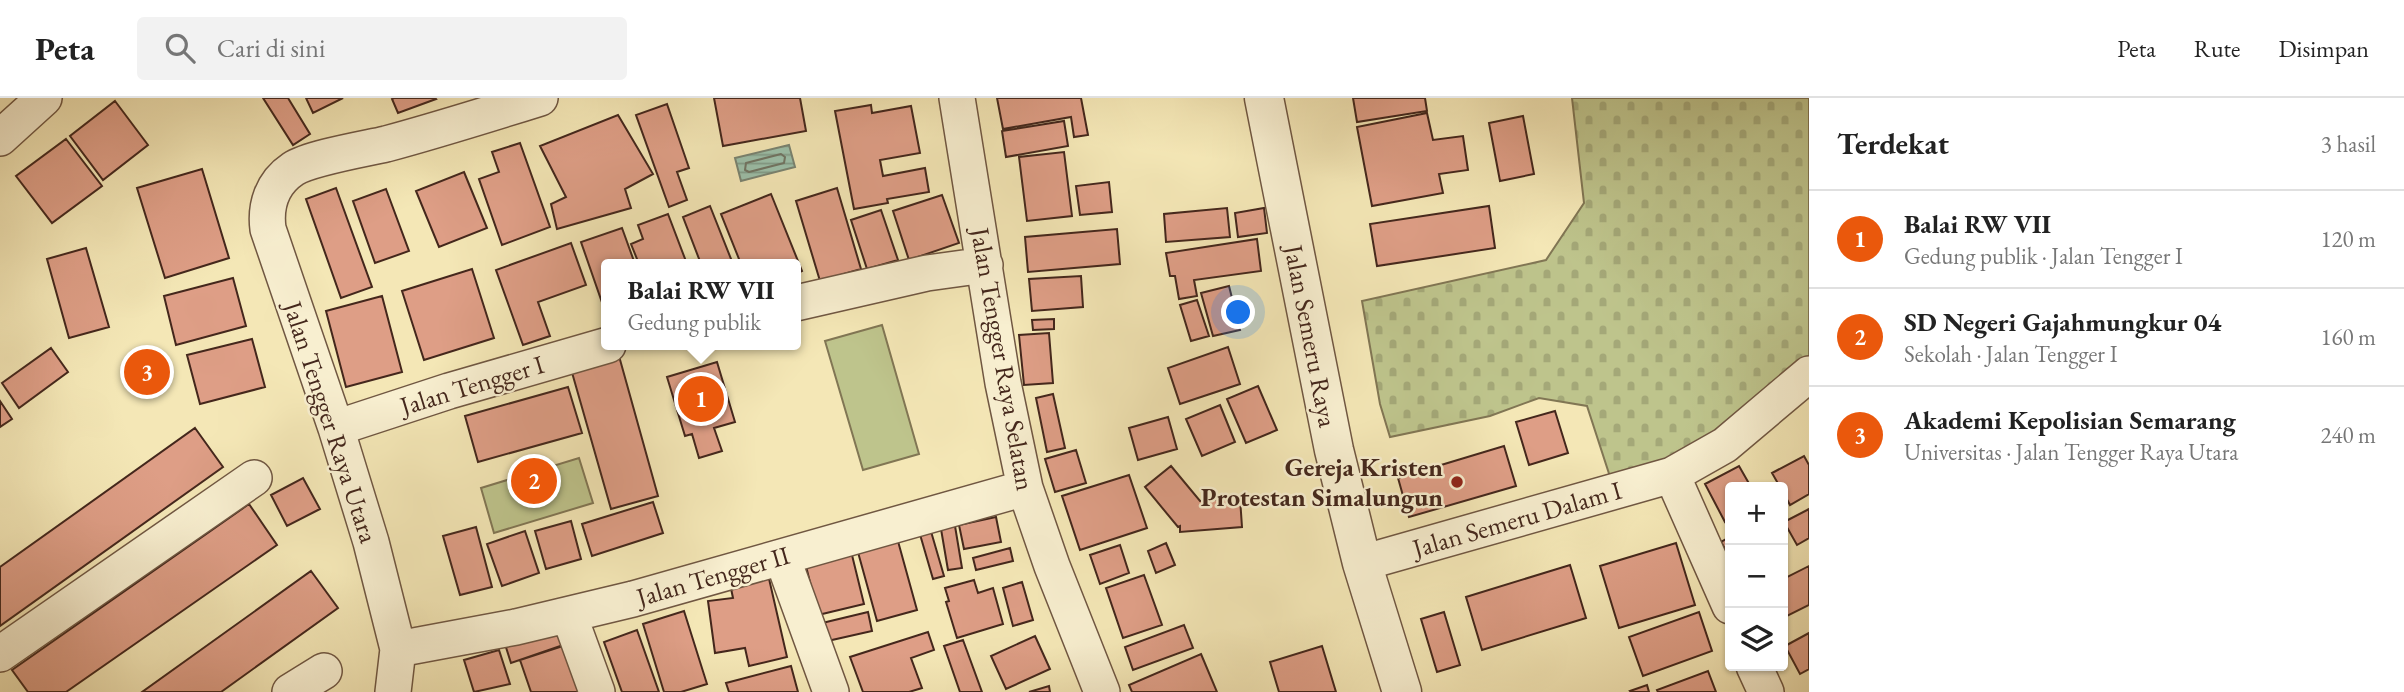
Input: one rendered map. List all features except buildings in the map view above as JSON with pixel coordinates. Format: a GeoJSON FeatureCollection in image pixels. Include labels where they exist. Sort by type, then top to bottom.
{"type":"FeatureCollection","features":[{"type":"Feature","properties":{"kind":"street"},"geometry":{"type":"LineString","coordinates":[[0,138],[44,98]]}},
{"type":"Feature","properties":{"kind":"street","name":"Jalan Tengger Raya Utara"},"geometry":{"type":"LineString","coordinates":[[393,692],[398,649],[371,542],[336,428],[268,229],[268,202],[287,174],[300,165],[388,143],[540,98]]}},
{"type":"Feature","properties":{"kind":"street","name":"Jalan Tengger Raya Selatan"},"geometry":{"type":"LineString","coordinates":[[957,98],[1003,383],[1025,488],[1052,566],[1102,692]]}},
{"type":"Feature","properties":{"kind":"street","name":"Jalan Semeru Raya"},"geometry":{"type":"LineString","coordinates":[[1265,98],[1334,450],[1362,563],[1402,692]]}},
{"type":"Feature","properties":{"kind":"street"},"geometry":{"type":"LineString","coordinates":[[801,302],[927,273],[985,265]]}},
{"type":"Feature","properties":{"kind":"street","name":"Jalan Tengger I"},"geometry":{"type":"LineString","coordinates":[[336,428],[449,391],[601,347]]}},
{"type":"Feature","properties":{"kind":"street","name":"Jalan Semeru Dalam I"},"geometry":{"type":"LineString","coordinates":[[1362,563],[1672,475],[1725,444],[1809,374]]}},
{"type":"Feature","properties":{"kind":"street"},"geometry":{"type":"LineString","coordinates":[[1672,475],[1725,595]]}},
{"type":"Feature","properties":{"kind":"street"},"geometry":{"type":"LineString","coordinates":[[0,654],[254,478]]}},
{"type":"Feature","properties":{"kind":"street","name":"Jalan Tengger II"},"geometry":{"type":"LineString","coordinates":[[398,649],[569,615],[1025,488]]}},
{"type":"Feature","properties":{"kind":"street"},"geometry":{"type":"LineString","coordinates":[[782,556],[831,692]]}},
{"type":"Feature","properties":{"kind":"street"},"geometry":{"type":"LineString","coordinates":[[569,615],[597,692]]}},
{"type":"Feature","properties":{"kind":"street"},"geometry":{"type":"LineString","coordinates":[[290,692],[324,671]]}},
{"type":"Feature","properties":{"kind":"street"},"geometry":{"type":"LineString","coordinates":[[1756,671],[1766,692]]}},
{"type":"Feature","properties":{"kind":"green space"},"geometry":{"type":"Polygon","coordinates":[[[1572,98],[1809,98],[1809,362],[1755,411],[1615,492],[1587,406],[1539,398],[1490,416],[1390,437],[1380,404],[1362,301],[1546,260],[1584,203],[1572,98]]]}},
{"type":"Feature","properties":{"kind":"green space"},"geometry":{"type":"Polygon","coordinates":[[[882,325],[919,454],[863,470],[825,341],[882,325]]]}},
{"type":"Feature","properties":{"kind":"green space"},"geometry":{"type":"Polygon","coordinates":[[[579,458],[593,503],[494,533],[481,488],[579,458]]]}},
{"type":"Feature","properties":{"kind":"water"},"geometry":{"type":"Polygon","coordinates":[[[789,145],[795,167],[741,181],[735,158],[789,145]]]}},
{"type":"Feature","properties":{"kind":"place","name":"Akademi Kepolisian Semarang"},"geometry":{"type":"Point","coordinates":[147,372]}},
{"type":"Feature","properties":{"kind":"place","name":"Balai RW VII"},"geometry":{"type":"Point","coordinates":[701,399]}},
{"type":"Feature","properties":{"kind":"place","name":"SD Negeri Gajahmungkur 04"},"geometry":{"type":"Point","coordinates":[534,481]}},
{"type":"Feature","properties":{"kind":"place","name":"Gereja Kristen Protestan Simalungun"},"geometry":{"type":"Point","coordinates":[1457,482]}}]}
